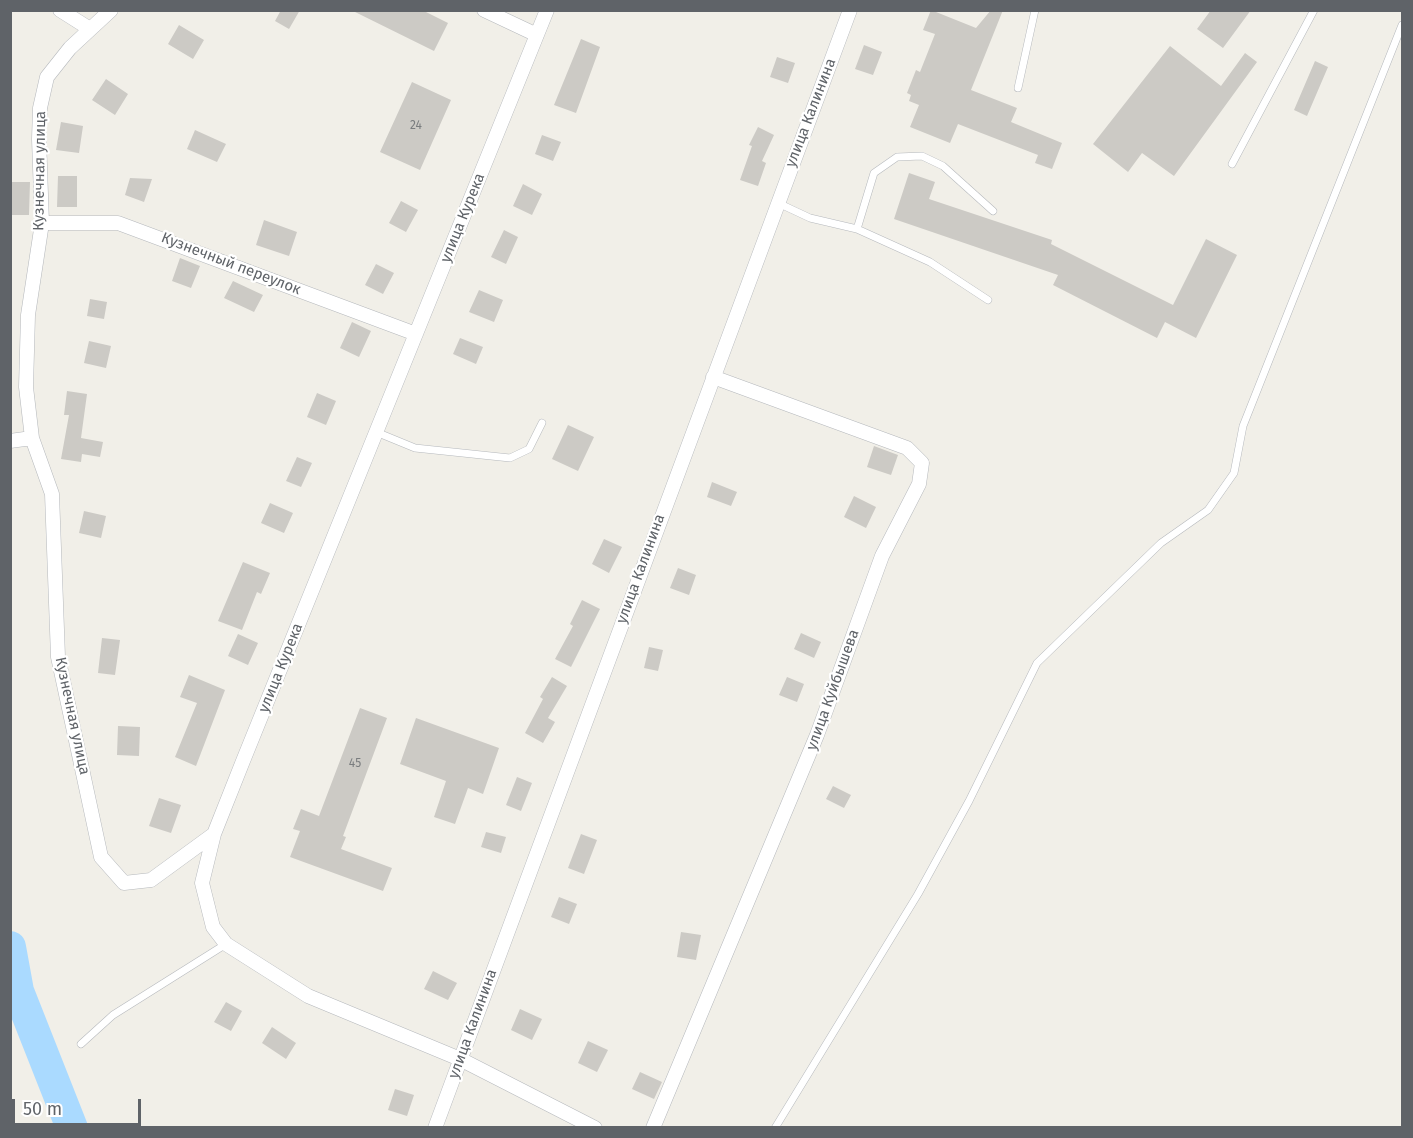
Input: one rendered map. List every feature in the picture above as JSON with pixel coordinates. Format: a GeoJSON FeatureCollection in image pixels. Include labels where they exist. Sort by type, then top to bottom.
{"type":"FeatureCollection","features":[{"type":"Feature","properties":{"kind":"street"},"geometry":{"type":"LineString","coordinates":[[60,10],[90,30]]}},
{"type":"Feature","properties":{"kind":"street","name":"Кузнечная улица"},"geometry":{"type":"LineString","coordinates":[[111,10],[70,48],[46,77],[40,108],[42,223],[28,315],[26,387],[32,438],[52,494],[58,657],[101,856],[124,883],[151,879],[214,834]]}},
{"type":"Feature","properties":{"kind":"street"},"geometry":{"type":"LineString","coordinates":[[484,10],[537,35]]}},
{"type":"Feature","properties":{"kind":"street","name":"улица Курека"},"geometry":{"type":"LineString","coordinates":[[547,10],[214,834],[202,883],[213,927],[226,944],[308,996],[460,1059],[595,1128]]}},
{"type":"Feature","properties":{"kind":"street","name":"улица Калинина"},"geometry":{"type":"LineString","coordinates":[[435,1128],[850,10]]}},
{"type":"Feature","properties":{"kind":"street","name":"Кузнечный переулок"},"geometry":{"type":"LineString","coordinates":[[42,223],[118,223],[416,334]]}},
{"type":"Feature","properties":{"kind":"street","name":"улица Куйбышева"},"geometry":{"type":"LineString","coordinates":[[653,1128],[817,735],[882,556],[919,484],[922,463],[907,448],[713,377]]}},
{"type":"Feature","properties":{"kind":"street"},"geometry":{"type":"LineString","coordinates":[[10,441],[32,438]]}},
{"type":"Feature","properties":{"kind":"lane"},"geometry":{"type":"LineString","coordinates":[[1018,88],[1035,10]]}},
{"type":"Feature","properties":{"kind":"lane"},"geometry":{"type":"LineString","coordinates":[[1232,164],[1314,10]]}},
{"type":"Feature","properties":{"kind":"lane"},"geometry":{"type":"LineString","coordinates":[[775,1128],[918,894],[969,801],[1037,663],[1161,543],[1208,510],[1234,473],[1243,426],[1402,25]]}},
{"type":"Feature","properties":{"kind":"lane"},"geometry":{"type":"LineString","coordinates":[[857,229],[874,173],[897,158],[922,156],[943,166],[993,211]]}},
{"type":"Feature","properties":{"kind":"lane"},"geometry":{"type":"LineString","coordinates":[[778,203],[810,218],[857,229],[930,262],[988,300]]}},
{"type":"Feature","properties":{"kind":"lane"},"geometry":{"type":"LineString","coordinates":[[376,432],[415,448],[510,458],[529,449],[542,423]]}},
{"type":"Feature","properties":{"kind":"lane"},"geometry":{"type":"LineString","coordinates":[[81,1044],[113,1015],[226,944]]}},
{"type":"Feature","properties":{"kind":"building"},"geometry":{"type":"Polygon","coordinates":[[[281,10],[300,10],[289,29],[275,21],[281,10]]]}},
{"type":"Feature","properties":{"kind":"building"},"geometry":{"type":"Polygon","coordinates":[[[351,10],[422,10],[448,23],[434,51],[351,10]]]}},
{"type":"Feature","properties":{"kind":"building"},"geometry":{"type":"Polygon","coordinates":[[[931,10],[976,28],[991,10],[1003,10],[971,90],[1017,108],[1011,122],[1062,143],[1052,169],[1035,163],[1038,155],[958,124],[950,143],[910,127],[919,105],[909,101],[911,95],[907,93],[916,70],[920,72],[935,34],[923,30],[931,10]]]}},
{"type":"Feature","properties":{"kind":"building"},"geometry":{"type":"Polygon","coordinates":[[[1211,10],[1251,10],[1223,48],[1197,29],[1211,10]]]}},
{"type":"Feature","properties":{"kind":"building"},"geometry":{"type":"Polygon","coordinates":[[[179,25],[204,40],[193,59],[168,44],[179,25]]]}},
{"type":"Feature","properties":{"kind":"building"},"geometry":{"type":"Polygon","coordinates":[[[581,39],[600,47],[576,113],[554,105],[581,39]]]}},
{"type":"Feature","properties":{"kind":"building"},"geometry":{"type":"Polygon","coordinates":[[[864,45],[882,52],[873,75],[855,69],[864,45]]]}},
{"type":"Feature","properties":{"kind":"building"},"geometry":{"type":"Polygon","coordinates":[[[1170,46],[1221,86],[1245,53],[1257,62],[1174,176],[1142,153],[1128,172],[1093,144],[1170,46]]]}},
{"type":"Feature","properties":{"kind":"building"},"geometry":{"type":"Polygon","coordinates":[[[777,57],[795,63],[788,83],[770,77],[777,57]]]}},
{"type":"Feature","properties":{"kind":"building"},"geometry":{"type":"Polygon","coordinates":[[[1315,61],[1328,67],[1307,116],[1294,110],[1315,61]]]}},
{"type":"Feature","properties":{"kind":"building"},"geometry":{"type":"Polygon","coordinates":[[[106,79],[128,94],[115,115],[92,100],[106,79]]]}},
{"type":"Feature","properties":{"kind":"building"},"geometry":{"type":"Polygon","coordinates":[[[412,82],[451,100],[420,170],[380,152],[412,82]]]}},
{"type":"Feature","properties":{"kind":"building"},"geometry":{"type":"Polygon","coordinates":[[[61,122],[83,126],[79,153],[56,150],[61,122]]]}},
{"type":"Feature","properties":{"kind":"building"},"geometry":{"type":"Polygon","coordinates":[[[758,127],[774,135],[762,161],[766,163],[758,186],[740,180],[752,146],[749,145],[758,127]]]}},
{"type":"Feature","properties":{"kind":"building"},"geometry":{"type":"Polygon","coordinates":[[[195,130],[226,144],[217,162],[187,149],[195,130]]]}},
{"type":"Feature","properties":{"kind":"building"},"geometry":{"type":"Polygon","coordinates":[[[542,135],[561,142],[553,161],[535,154],[542,135]]]}},
{"type":"Feature","properties":{"kind":"building"},"geometry":{"type":"Polygon","coordinates":[[[909,173],[935,182],[929,199],[1052,240],[1051,244],[1173,305],[1206,239],[1237,255],[1196,338],[1165,322],[1157,338],[1053,285],[1058,275],[894,219],[909,173]]]}},
{"type":"Feature","properties":{"kind":"building"},"geometry":{"type":"Polygon","coordinates":[[[58,176],[77,176],[77,207],[57,207],[58,176]]]}},
{"type":"Feature","properties":{"kind":"building"},"geometry":{"type":"Polygon","coordinates":[[[130,178],[152,179],[144,202],[125,195],[130,178]]]}},
{"type":"Feature","properties":{"kind":"building"},"geometry":{"type":"Polygon","coordinates":[[[10,182],[30,182],[29,215],[10,215],[10,182]]]}},
{"type":"Feature","properties":{"kind":"building"},"geometry":{"type":"Polygon","coordinates":[[[523,184],[542,194],[532,215],[513,206],[523,184]]]}},
{"type":"Feature","properties":{"kind":"building"},"geometry":{"type":"Polygon","coordinates":[[[401,201],[418,210],[406,232],[389,223],[401,201]]]}},
{"type":"Feature","properties":{"kind":"building"},"geometry":{"type":"Polygon","coordinates":[[[264,220],[297,232],[289,256],[256,245],[264,220]]]}},
{"type":"Feature","properties":{"kind":"building"},"geometry":{"type":"Polygon","coordinates":[[[504,230],[518,237],[506,264],[491,257],[504,230]]]}},
{"type":"Feature","properties":{"kind":"building"},"geometry":{"type":"Polygon","coordinates":[[[180,258],[200,266],[191,288],[172,281],[180,258]]]}},
{"type":"Feature","properties":{"kind":"building"},"geometry":{"type":"Polygon","coordinates":[[[376,264],[394,273],[383,294],[365,285],[376,264]]]}},
{"type":"Feature","properties":{"kind":"building"},"geometry":{"type":"Polygon","coordinates":[[[233,281],[263,295],[254,312],[224,298],[233,281]]]}},
{"type":"Feature","properties":{"kind":"building"},"geometry":{"type":"Polygon","coordinates":[[[479,290],[503,300],[494,322],[469,312],[479,290]]]}},
{"type":"Feature","properties":{"kind":"building"},"geometry":{"type":"Polygon","coordinates":[[[90,299],[107,302],[104,319],[87,316],[90,299]]]}},
{"type":"Feature","properties":{"kind":"building"},"geometry":{"type":"Polygon","coordinates":[[[352,322],[371,331],[359,357],[340,348],[352,322]]]}},
{"type":"Feature","properties":{"kind":"building"},"geometry":{"type":"Polygon","coordinates":[[[460,338],[483,347],[476,364],[453,354],[460,338]]]}},
{"type":"Feature","properties":{"kind":"building"},"geometry":{"type":"Polygon","coordinates":[[[89,341],[111,346],[106,368],[84,363],[89,341]]]}},
{"type":"Feature","properties":{"kind":"building"},"geometry":{"type":"Polygon","coordinates":[[[67,391],[87,394],[81,438],[103,442],[100,457],[82,454],[81,462],[61,459],[69,415],[64,415],[67,391]]]}},
{"type":"Feature","properties":{"kind":"building"},"geometry":{"type":"Polygon","coordinates":[[[317,393],[336,401],[326,425],[307,417],[317,393]]]}},
{"type":"Feature","properties":{"kind":"building"},"geometry":{"type":"Polygon","coordinates":[[[568,425],[594,437],[578,471],[552,459],[568,425]]]}},
{"type":"Feature","properties":{"kind":"building"},"geometry":{"type":"Polygon","coordinates":[[[874,446],[898,455],[891,475],[867,467],[874,446]]]}},
{"type":"Feature","properties":{"kind":"building"},"geometry":{"type":"Polygon","coordinates":[[[297,457],[312,463],[301,487],[286,481],[297,457]]]}},
{"type":"Feature","properties":{"kind":"building"},"geometry":{"type":"Polygon","coordinates":[[[712,482],[737,492],[731,506],[707,497],[712,482]]]}},
{"type":"Feature","properties":{"kind":"building"},"geometry":{"type":"Polygon","coordinates":[[[854,496],[876,507],[866,528],[844,517],[854,496]]]}},
{"type":"Feature","properties":{"kind":"building"},"geometry":{"type":"Polygon","coordinates":[[[270,503],[293,513],[284,533],[261,523],[270,503]]]}},
{"type":"Feature","properties":{"kind":"building"},"geometry":{"type":"Polygon","coordinates":[[[84,511],[106,516],[101,538],[79,533],[84,511]]]}},
{"type":"Feature","properties":{"kind":"building"},"geometry":{"type":"Polygon","coordinates":[[[604,539],[622,547],[609,573],[592,564],[604,539]]]}},
{"type":"Feature","properties":{"kind":"building"},"geometry":{"type":"Polygon","coordinates":[[[243,562],[270,573],[261,594],[257,592],[242,630],[218,621],[243,562]]]}},
{"type":"Feature","properties":{"kind":"building"},"geometry":{"type":"Polygon","coordinates":[[[678,568],[696,575],[689,595],[670,588],[678,568]]]}},
{"type":"Feature","properties":{"kind":"building"},"geometry":{"type":"Polygon","coordinates":[[[582,600],[600,609],[571,667],[555,659],[573,626],[570,624],[582,600]]]}},
{"type":"Feature","properties":{"kind":"building"},"geometry":{"type":"Polygon","coordinates":[[[801,633],[821,642],[814,658],[794,649],[801,633]]]}},
{"type":"Feature","properties":{"kind":"building"},"geometry":{"type":"Polygon","coordinates":[[[238,634],[258,643],[248,665],[228,656],[238,634]]]}},
{"type":"Feature","properties":{"kind":"building"},"geometry":{"type":"Polygon","coordinates":[[[102,638],[120,640],[115,675],[98,673],[102,638]]]}},
{"type":"Feature","properties":{"kind":"building"},"geometry":{"type":"Polygon","coordinates":[[[649,647],[663,650],[658,671],[644,668],[649,647]]]}},
{"type":"Feature","properties":{"kind":"building"},"geometry":{"type":"Polygon","coordinates":[[[189,675],[225,690],[196,766],[175,757],[197,703],[180,697],[189,675]]]}},
{"type":"Feature","properties":{"kind":"building"},"geometry":{"type":"Polygon","coordinates":[[[552,677],[567,686],[548,718],[555,722],[543,743],[525,733],[543,699],[540,697],[552,677]]]}},
{"type":"Feature","properties":{"kind":"building"},"geometry":{"type":"Polygon","coordinates":[[[787,677],[804,684],[797,702],[779,695],[787,677]]]}},
{"type":"Feature","properties":{"kind":"building"},"geometry":{"type":"Polygon","coordinates":[[[360,708],[387,718],[343,836],[346,837],[341,849],[392,868],[383,891],[290,857],[300,831],[293,829],[301,809],[319,816],[360,708]]]}},
{"type":"Feature","properties":{"kind":"building"},"geometry":{"type":"Polygon","coordinates":[[[416,718],[499,748],[483,794],[468,788],[455,824],[434,817],[446,781],[400,764],[416,718]]]}},
{"type":"Feature","properties":{"kind":"building"},"geometry":{"type":"Polygon","coordinates":[[[118,726],[140,727],[139,756],[117,755],[118,726]]]}},
{"type":"Feature","properties":{"kind":"building"},"geometry":{"type":"Polygon","coordinates":[[[517,777],[532,783],[521,811],[506,805],[517,777]]]}},
{"type":"Feature","properties":{"kind":"building"},"geometry":{"type":"Polygon","coordinates":[[[833,786],[851,795],[844,808],[826,799],[833,786]]]}},
{"type":"Feature","properties":{"kind":"building"},"geometry":{"type":"Polygon","coordinates":[[[159,798],[181,805],[171,833],[149,826],[159,798]]]}},
{"type":"Feature","properties":{"kind":"building"},"geometry":{"type":"Polygon","coordinates":[[[486,832],[506,837],[501,853],[481,847],[486,832]]]}},
{"type":"Feature","properties":{"kind":"building"},"geometry":{"type":"Polygon","coordinates":[[[581,834],[597,840],[584,874],[568,868],[581,834]]]}},
{"type":"Feature","properties":{"kind":"building"},"geometry":{"type":"Polygon","coordinates":[[[559,897],[577,904],[569,924],[551,917],[559,897]]]}},
{"type":"Feature","properties":{"kind":"building"},"geometry":{"type":"Polygon","coordinates":[[[681,932],[701,935],[696,960],[677,957],[681,932]]]}},
{"type":"Feature","properties":{"kind":"building"},"geometry":{"type":"Polygon","coordinates":[[[433,971],[457,983],[448,1000],[424,989],[433,971]]]}},
{"type":"Feature","properties":{"kind":"building"},"geometry":{"type":"Polygon","coordinates":[[[226,1002],[242,1011],[231,1031],[214,1022],[226,1002]]]}},
{"type":"Feature","properties":{"kind":"building"},"geometry":{"type":"Polygon","coordinates":[[[520,1009],[542,1019],[532,1040],[511,1030],[520,1009]]]}},
{"type":"Feature","properties":{"kind":"building"},"geometry":{"type":"Polygon","coordinates":[[[272,1027],[296,1043],[286,1059],[262,1043],[272,1027]]]}},
{"type":"Feature","properties":{"kind":"building"},"geometry":{"type":"Polygon","coordinates":[[[588,1041],[608,1050],[597,1072],[578,1063],[588,1041]]]}},
{"type":"Feature","properties":{"kind":"building"},"geometry":{"type":"Polygon","coordinates":[[[640,1072],[662,1082],[654,1099],[632,1089],[640,1072]]]}},
{"type":"Feature","properties":{"kind":"building"},"geometry":{"type":"Polygon","coordinates":[[[395,1089],[414,1095],[407,1116],[388,1110],[395,1089]]]}},
{"type":"Feature","properties":{"kind":"waterway"},"geometry":{"type":"LineString","coordinates":[[10,947],[18,991],[72,1128]]}}]}
